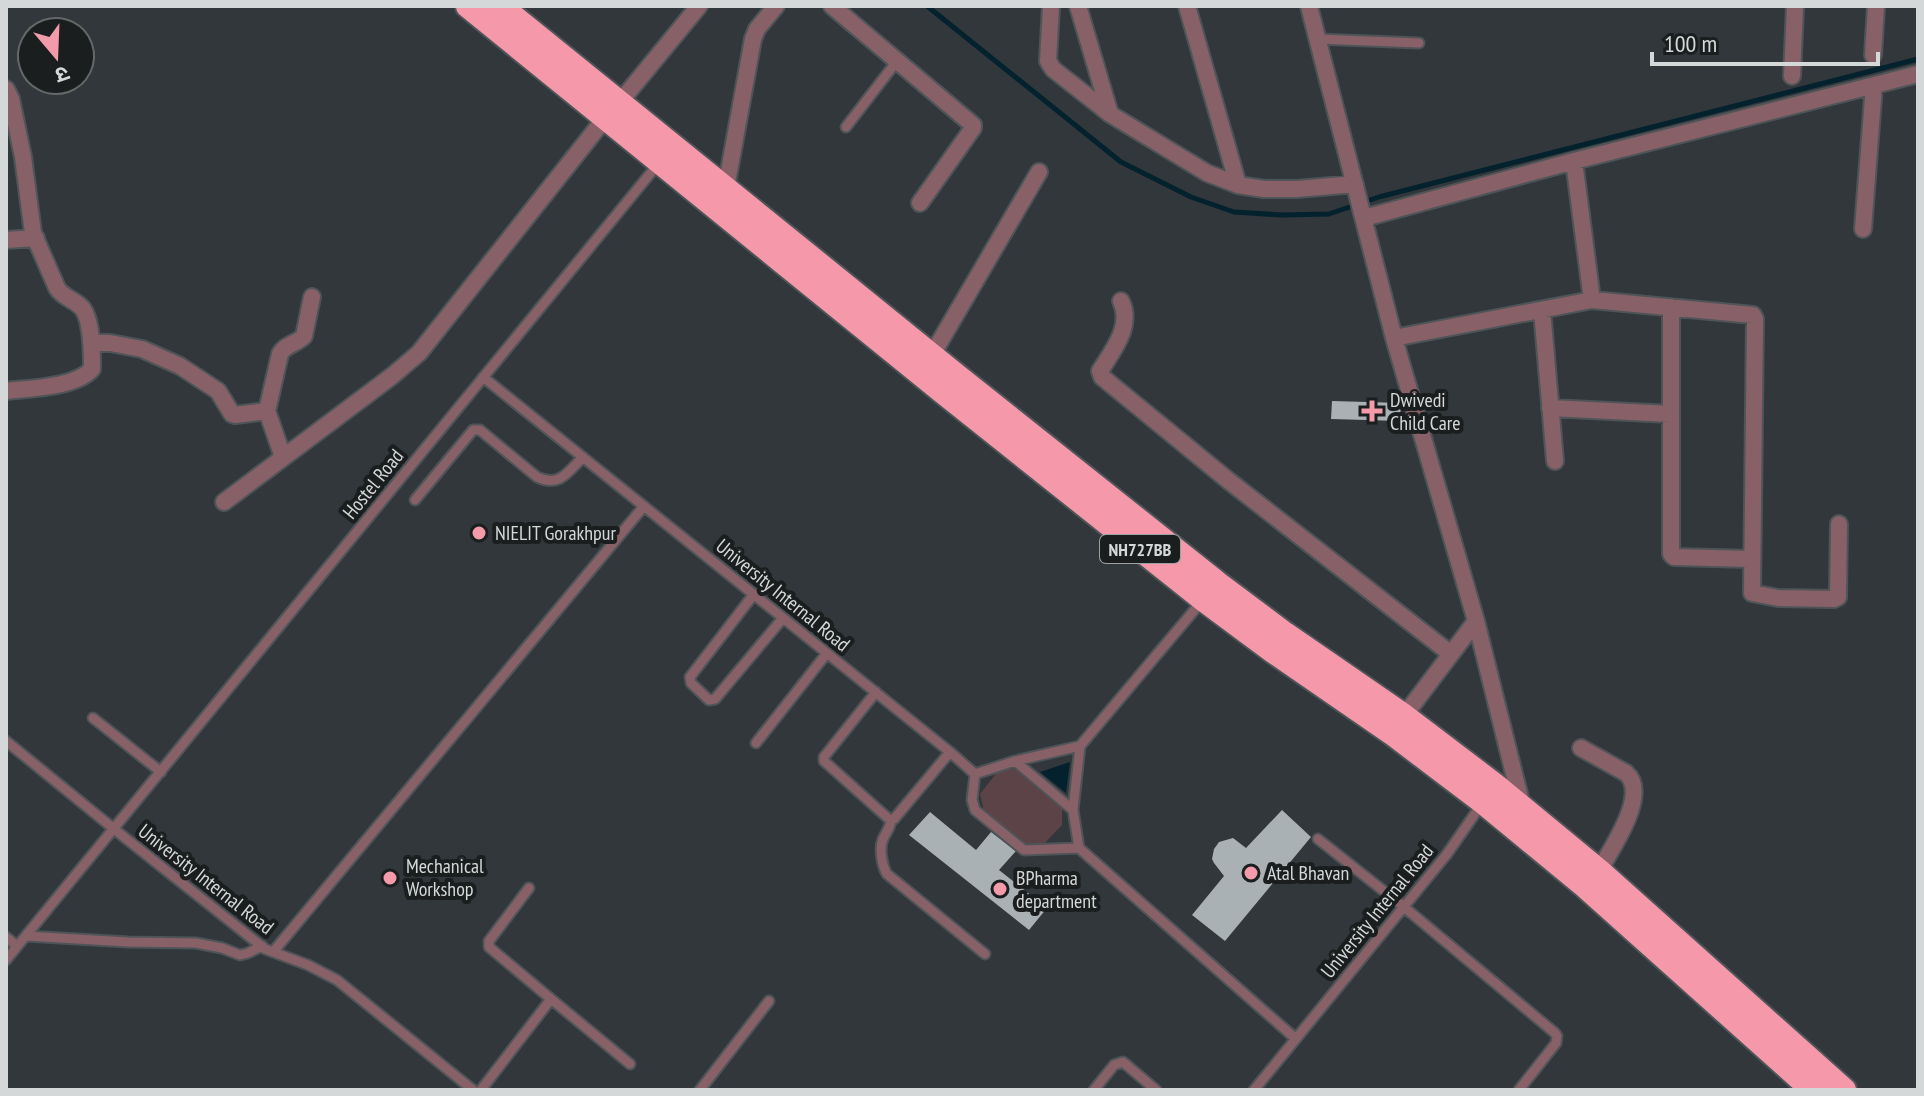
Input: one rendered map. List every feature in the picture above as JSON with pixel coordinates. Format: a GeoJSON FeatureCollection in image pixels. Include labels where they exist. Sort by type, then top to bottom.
{"type":"FeatureCollection","features":[{"type":"Feature","properties":{"kind":"highway","name":"NH727BB"},"geometry":{"type":"LineString","coordinates":[[468,6],[613,110],[943,392],[1210,591],[1285,634],[1404,716],[1496,786],[1520,820],[1585,886],[1813,1090]]}},
{"type":"Feature","properties":{"kind":"highway","name":"NH727BB"},"geometry":{"type":"LineString","coordinates":[[514,11],[613,110]]}},
{"type":"Feature","properties":{"kind":"highway","name":"NH727BB"},"geometry":{"type":"LineString","coordinates":[[666,154],[726,188],[932,355],[1210,591],[1273,651],[1392,733],[1483,802],[1520,820],[1599,871],[1844,1090]]}},
{"type":"Feature","properties":{"kind":"street"},"geometry":{"type":"LineString","coordinates":[[224,502],[419,353],[699,6]]}},
{"type":"Feature","properties":{"kind":"street"},"geometry":{"type":"LineString","coordinates":[[726,188],[753,39],[757,29],[776,6]]}},
{"type":"Feature","properties":{"kind":"street"},"geometry":{"type":"LineString","coordinates":[[832,6],[973,125],[920,203]]}},
{"type":"Feature","properties":{"kind":"street"},"geometry":{"type":"LineString","coordinates":[[1051,6],[1049,63],[1110,114],[1207,173],[1238,185],[1264,189],[1356,190]]}},
{"type":"Feature","properties":{"kind":"street"},"geometry":{"type":"LineString","coordinates":[[1078,6],[1110,114]]}},
{"type":"Feature","properties":{"kind":"street"},"geometry":{"type":"LineString","coordinates":[[1187,6],[1238,185]]}},
{"type":"Feature","properties":{"kind":"street"},"geometry":{"type":"LineString","coordinates":[[1309,6],[1394,338],[1476,621],[1520,820]]}},
{"type":"Feature","properties":{"kind":"street"},"geometry":{"type":"LineString","coordinates":[[1792,76],[1795,6]]}},
{"type":"Feature","properties":{"kind":"street"},"geometry":{"type":"LineString","coordinates":[[1873,55],[1876,6]]}},
{"type":"Feature","properties":{"kind":"street"},"geometry":{"type":"LineString","coordinates":[[1363,216],[1918,74]]}},
{"type":"Feature","properties":{"kind":"street"},"geometry":{"type":"LineString","coordinates":[[1863,229],[1874,85]]}},
{"type":"Feature","properties":{"kind":"street"},"geometry":{"type":"LineString","coordinates":[[6,89],[11,99],[12,138],[30,219],[61,295],[84,310],[91,343],[92,369],[89,374],[64,384],[6,391]]}},
{"type":"Feature","properties":{"kind":"street"},"geometry":{"type":"LineString","coordinates":[[1574,161],[1592,300]]}},
{"type":"Feature","properties":{"kind":"street"},"geometry":{"type":"LineString","coordinates":[[932,355],[1039,172]]}},
{"type":"Feature","properties":{"kind":"street"},"geometry":{"type":"LineString","coordinates":[[6,240],[36,238]]}},
{"type":"Feature","properties":{"kind":"street"},"geometry":{"type":"LineString","coordinates":[[283,457],[267,411],[280,354],[284,347],[304,336],[312,297]]}},
{"type":"Feature","properties":{"kind":"street"},"geometry":{"type":"LineString","coordinates":[[1394,338],[1592,300],[1753,315],[1751,590],[1755,595],[1778,598],[1838,597],[1839,524]]}},
{"type":"Feature","properties":{"kind":"street"},"geometry":{"type":"LineString","coordinates":[[1121,301],[1124,326],[1121,337],[1100,371],[1102,377],[1229,481],[1451,654]]}},
{"type":"Feature","properties":{"kind":"street"},"geometry":{"type":"LineString","coordinates":[[1671,307],[1671,554],[1674,557],[1751,559]]}},
{"type":"Feature","properties":{"kind":"street"},"geometry":{"type":"LineString","coordinates":[[1542,310],[1555,461]]}},
{"type":"Feature","properties":{"kind":"street"},"geometry":{"type":"LineString","coordinates":[[91,343],[142,349],[180,366],[218,391],[232,414],[267,411]]}},
{"type":"Feature","properties":{"kind":"street"},"geometry":{"type":"LineString","coordinates":[[1550,408],[1671,414]]}},
{"type":"Feature","properties":{"kind":"street"},"geometry":{"type":"LineString","coordinates":[[1404,716],[1476,621]]}},
{"type":"Feature","properties":{"kind":"street"},"geometry":{"type":"LineString","coordinates":[[1581,748],[1626,773],[1635,785],[1626,822],[1599,871]]}},
{"type":"Feature","properties":{"kind":"lane"},"geometry":{"type":"LineString","coordinates":[[1317,39],[1419,43]]}},
{"type":"Feature","properties":{"kind":"lane"},"geometry":{"type":"LineString","coordinates":[[846,127],[897,61]]}},
{"type":"Feature","properties":{"kind":"lane","name":"Hostel Road"},"geometry":{"type":"LineString","coordinates":[[6,960],[666,154]]}},
{"type":"Feature","properties":{"kind":"lane","name":"University Internal Road"},"geometry":{"type":"LineString","coordinates":[[483,377],[975,774]]}},
{"type":"Feature","properties":{"kind":"lane"},"geometry":{"type":"LineString","coordinates":[[415,500],[476,429],[547,482],[557,481],[583,457]]}},
{"type":"Feature","properties":{"kind":"lane"},"geometry":{"type":"LineString","coordinates":[[273,952],[644,506]]}},
{"type":"Feature","properties":{"kind":"lane"},"geometry":{"type":"LineString","coordinates":[[1210,591],[1080,746],[1073,810],[1079,848],[1296,1039]]}},
{"type":"Feature","properties":{"kind":"lane"},"geometry":{"type":"LineString","coordinates":[[754,594],[690,677],[691,683],[709,700],[715,699],[783,618]]}},
{"type":"Feature","properties":{"kind":"lane"},"geometry":{"type":"LineString","coordinates":[[756,743],[827,653]]}},
{"type":"Feature","properties":{"kind":"lane"},"geometry":{"type":"LineString","coordinates":[[876,692],[824,757],[824,761],[891,820]]}},
{"type":"Feature","properties":{"kind":"lane"},"geometry":{"type":"LineString","coordinates":[[93,718],[161,772]]}},
{"type":"Feature","properties":{"kind":"lane"},"geometry":{"type":"LineString","coordinates":[[6,741],[114,829]]}},
{"type":"Feature","properties":{"kind":"lane"},"geometry":{"type":"LineString","coordinates":[[1079,848],[1024,850],[975,810],[972,800],[975,774],[1080,746]]}},
{"type":"Feature","properties":{"kind":"lane"},"geometry":{"type":"LineString","coordinates":[[950,752],[891,820],[882,842],[884,869],[985,954]]}},
{"type":"Feature","properties":{"kind":"lane"},"geometry":{"type":"LineString","coordinates":[[1015,761],[1073,810]]}},
{"type":"Feature","properties":{"kind":"lane","name":"University Internal Road"},"geometry":{"type":"LineString","coordinates":[[1254,1090],[1447,854],[1483,802]]}},
{"type":"Feature","properties":{"kind":"lane","name":"University Internal Road"},"geometry":{"type":"LineString","coordinates":[[114,829],[262,946],[337,980],[473,1090]]}},
{"type":"Feature","properties":{"kind":"lane"},"geometry":{"type":"LineString","coordinates":[[1318,839],[1555,1033],[1556,1043],[1519,1090]]}},
{"type":"Feature","properties":{"kind":"lane"},"geometry":{"type":"LineString","coordinates":[[529,888],[489,941],[489,947],[630,1064]]}},
{"type":"Feature","properties":{"kind":"lane"},"geometry":{"type":"LineString","coordinates":[[26,936],[196,943],[240,955],[262,946]]}},
{"type":"Feature","properties":{"kind":"lane"},"geometry":{"type":"LineString","coordinates":[[6,937],[17,946]]}},
{"type":"Feature","properties":{"kind":"lane"},"geometry":{"type":"LineString","coordinates":[[481,1090],[551,999]]}},
{"type":"Feature","properties":{"kind":"lane"},"geometry":{"type":"LineString","coordinates":[[700,1090],[769,1001]]}},
{"type":"Feature","properties":{"kind":"lane"},"geometry":{"type":"LineString","coordinates":[[1094,1090],[1114,1065],[1123,1062],[1156,1090]]}},
{"type":"Feature","properties":{"kind":"shaded area"},"geometry":{"type":"Polygon","coordinates":[[[1018,768],[1062,808],[1062,825],[1044,844],[1023,845],[985,816],[980,794],[998,771],[1018,768]]]}},
{"type":"Feature","properties":{"kind":"water"},"geometry":{"type":"Polygon","coordinates":[[[1070,762],[1066,793],[1040,772],[1070,762]]]}},
{"type":"Feature","properties":{"kind":"building"},"geometry":{"type":"Polygon","coordinates":[[[1332,401],[1401,403],[1400,421],[1331,419],[1332,401]]]}},
{"type":"Feature","properties":{"kind":"building","name":"Atal Bhavan"},"geometry":{"type":"Polygon","coordinates":[[[1282,810],[1311,837],[1225,941],[1192,915],[1224,876],[1212,859],[1214,849],[1219,842],[1233,838],[1246,848],[1282,810]]]}},
{"type":"Feature","properties":{"kind":"building","name":"BPharma department"},"geometry":{"type":"Polygon","coordinates":[[[930,812],[976,850],[991,832],[1016,851],[999,870],[1047,908],[1029,930],[909,835],[930,812]]]}},
{"type":"Feature","properties":{"kind":"waterway"},"geometry":{"type":"LineString","coordinates":[[927,6],[1121,162],[1191,197],[1234,212],[1282,215],[1329,214],[1379,197],[1918,59]]}},
{"type":"Feature","properties":{"kind":"place","name":"Dwivedi Child Care"},"geometry":{"type":"Point","coordinates":[1372,411]}},
{"type":"Feature","properties":{"kind":"place","name":"NIELIT Gorakhpur"},"geometry":{"type":"Point","coordinates":[479,533]}},
{"type":"Feature","properties":{"kind":"place","name":"Atal Bhavan"},"geometry":{"type":"Point","coordinates":[1251,873]}},
{"type":"Feature","properties":{"kind":"place","name":"Mechanical Workshop"},"geometry":{"type":"Point","coordinates":[390,878]}},
{"type":"Feature","properties":{"kind":"place","name":"BPharma department"},"geometry":{"type":"Point","coordinates":[1000,889]}}]}
